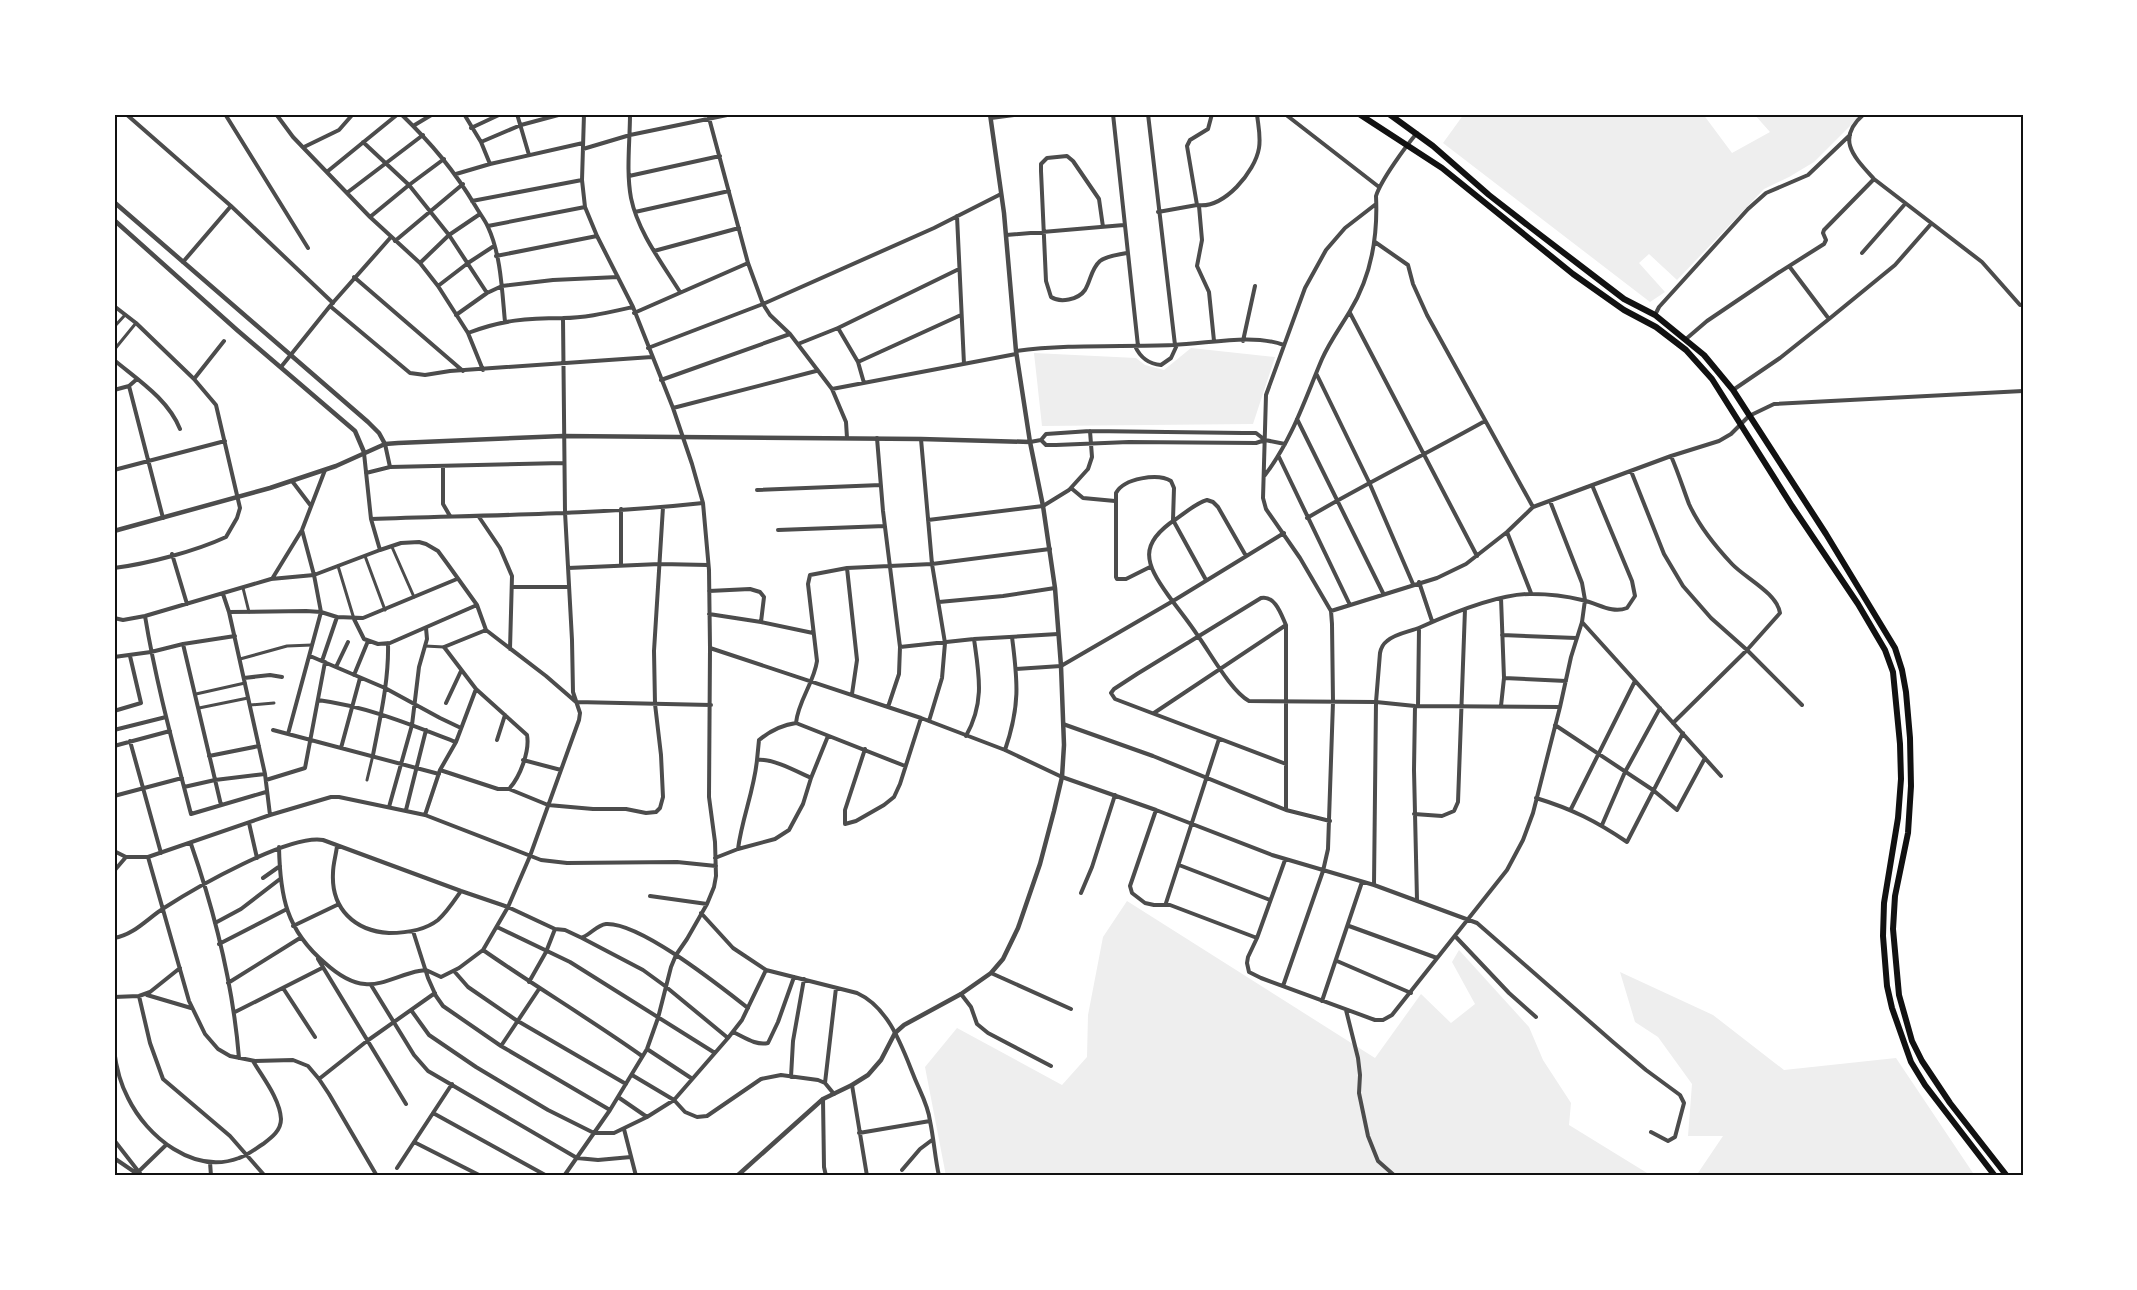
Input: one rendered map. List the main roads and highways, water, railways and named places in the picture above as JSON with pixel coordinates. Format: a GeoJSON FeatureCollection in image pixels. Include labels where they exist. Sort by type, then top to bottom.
{"type":"FeatureCollection","features":[{"type":"Feature","properties":{"kind":"main road"},"geometry":{"type":"LineString","coordinates":[[1359,114],[1442,168],[1573,274],[1624,310],[1656,327],[1686,350],[1712,379],[1858,604],[1885,651],[1893,672],[1900,744],[1901,779],[1898,818],[1884,903],[1883,936],[1887,986],[1900,1035],[1911,1062],[1925,1085],[1995,1176]]}},
{"type":"Feature","properties":{"kind":"main road"},"geometry":{"type":"LineString","coordinates":[[1389,114],[1616,293],[1655,315],[1704,355],[1733,390],[1856,582],[1895,648],[1906,692],[1911,786],[1908,833],[1895,896],[1893,929],[1899,995],[1912,1041],[1922,1061],[1950,1103],[2007,1176]]}}]}
